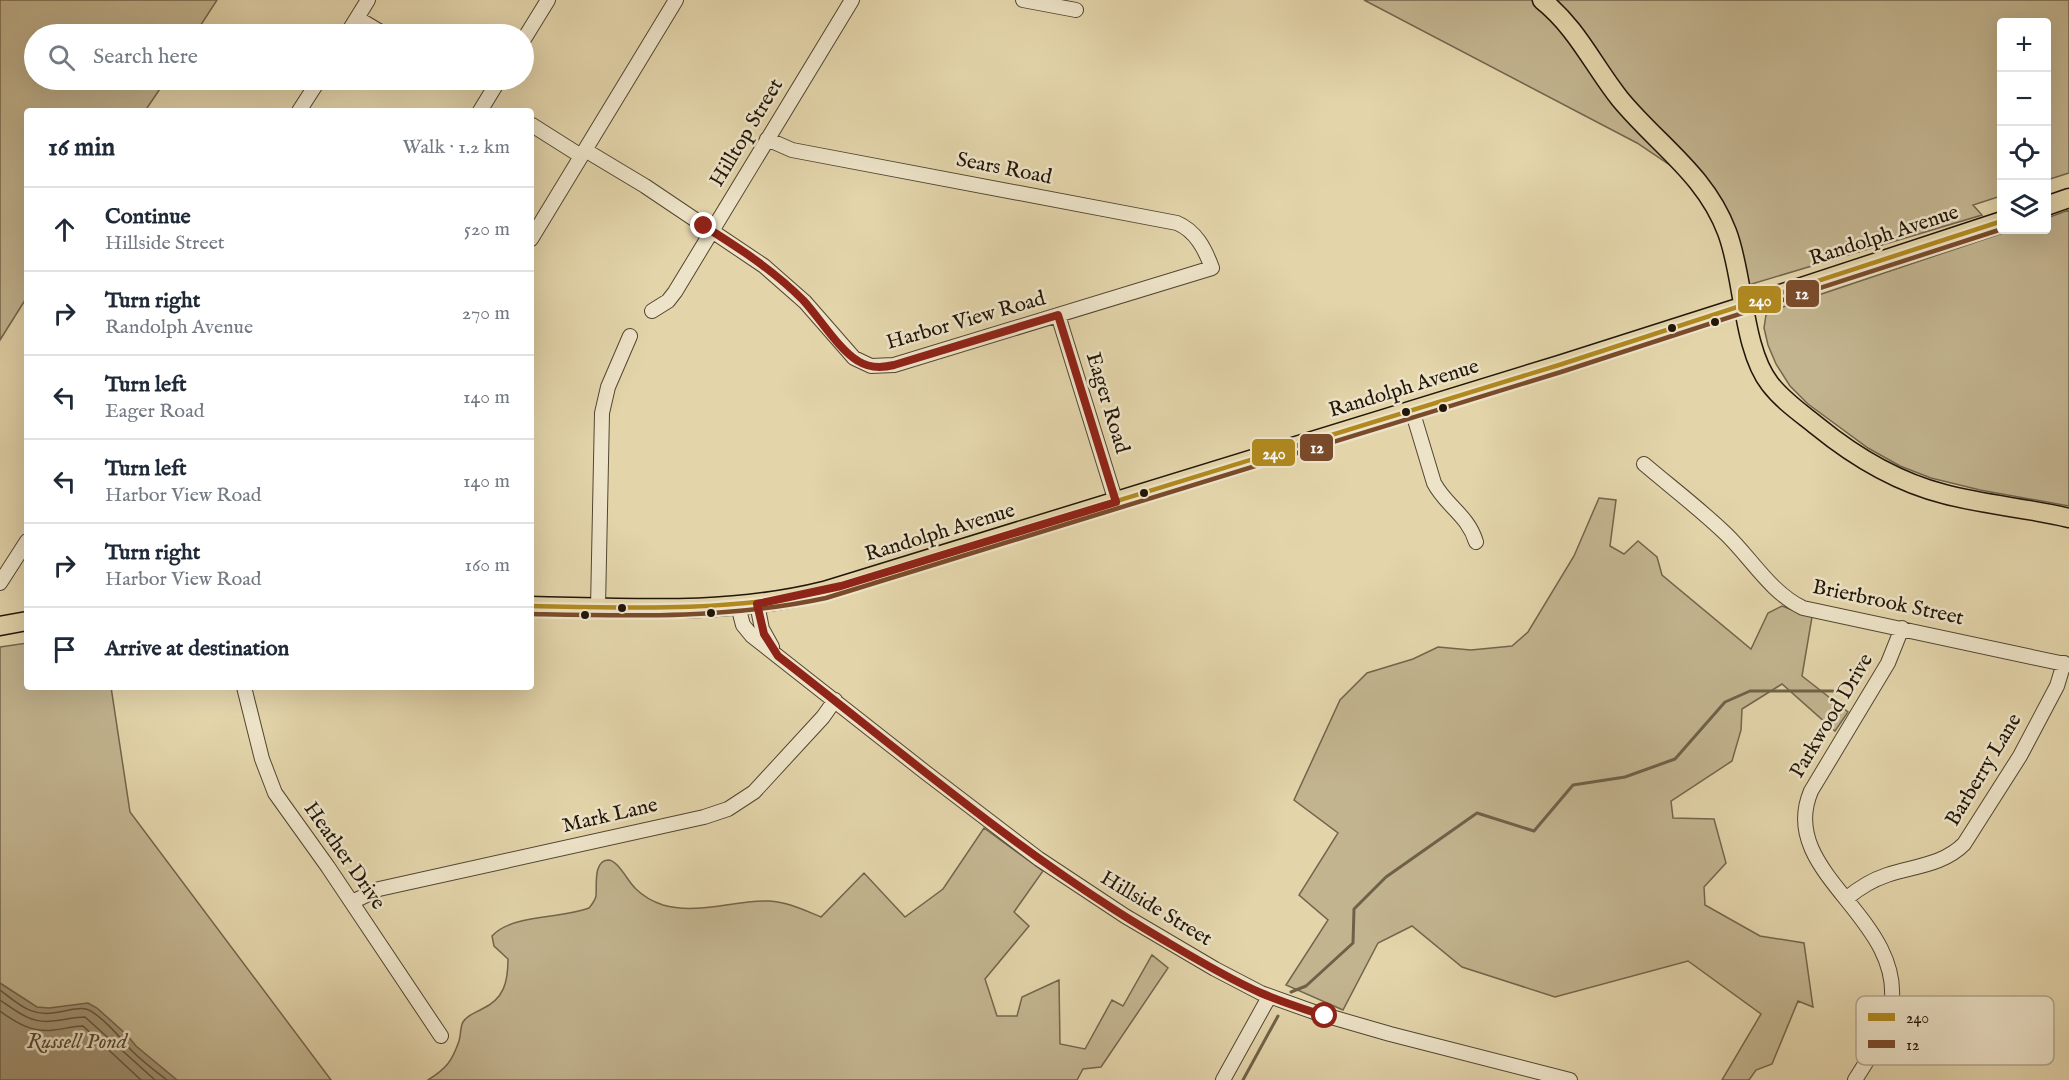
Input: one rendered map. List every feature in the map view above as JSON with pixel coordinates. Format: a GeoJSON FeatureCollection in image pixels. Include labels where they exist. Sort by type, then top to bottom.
{"type":"FeatureCollection","features":[{"type":"Feature","properties":{"kind":"main road"},"geometry":{"type":"LineString","coordinates":[[1542,0],[1573,31],[1628,109],[1686,167],[1706,192],[1731,243],[1758,362],[1770,384],[1792,406],[1860,458],[1891,475],[1936,492],[2069,518]]}},
{"type":"Feature","properties":{"kind":"main road"},"geometry":{"type":"LineString","coordinates":[[2051,204],[2069,198]]}},
{"type":"Feature","properties":{"kind":"main road","name":"Randolph Avenue"},"geometry":{"type":"LineString","coordinates":[[534,606],[697,608],[738,606],[799,597],[841,586],[1744,306],[1997,222]]}},
{"type":"Feature","properties":{"kind":"main road"},"geometry":{"type":"LineString","coordinates":[[0,626],[24,622]]}},
{"type":"Feature","properties":{"kind":"street"},"geometry":{"type":"LineString","coordinates":[[353,24],[368,0]]}},
{"type":"Feature","properties":{"kind":"street"},"geometry":{"type":"LineString","coordinates":[[533,24],[548,0]]}},
{"type":"Feature","properties":{"kind":"street"},"geometry":{"type":"LineString","coordinates":[[534,234],[676,0]]}},
{"type":"Feature","properties":{"kind":"street","name":"Hilltop Street"},"geometry":{"type":"LineString","coordinates":[[652,311],[668,301],[675,292],[852,0]]}},
{"type":"Feature","properties":{"kind":"street"},"geometry":{"type":"LineString","coordinates":[[1023,0],[1076,10]]}},
{"type":"Feature","properties":{"kind":"street"},"geometry":{"type":"LineString","coordinates":[[357,18],[367,24]]}},
{"type":"Feature","properties":{"kind":"street"},"geometry":{"type":"LineString","coordinates":[[301,108],[313,90]]}},
{"type":"Feature","properties":{"kind":"street"},"geometry":{"type":"LineString","coordinates":[[482,108],[493,90]]}},
{"type":"Feature","properties":{"kind":"street","name":"Harbor View Road"},"geometry":{"type":"LineString","coordinates":[[534,126],[635,180],[772,272],[805,302],[850,355],[871,366],[894,365],[1212,267]]}},
{"type":"Feature","properties":{"kind":"street","name":"Sears Road"},"geometry":{"type":"LineString","coordinates":[[767,140],[792,150],[1177,223],[1187,228],[1196,237],[1212,267]]}},
{"type":"Feature","properties":{"kind":"street","name":"Eager Road"},"geometry":{"type":"LineString","coordinates":[[1058,315],[1116,502]]}},
{"type":"Feature","properties":{"kind":"street"},"geometry":{"type":"LineString","coordinates":[[598,608],[602,413],[608,387],[630,336]]}},
{"type":"Feature","properties":{"kind":"street"},"geometry":{"type":"LineString","coordinates":[[1412,410],[1434,483],[1440,493],[1470,526],[1476,542]]}},
{"type":"Feature","properties":{"kind":"street","name":"Brierbrook Street"},"geometry":{"type":"LineString","coordinates":[[1644,464],[1721,528],[1776,588],[1797,605],[1817,612],[2066,664]]}},
{"type":"Feature","properties":{"kind":"street"},"geometry":{"type":"LineString","coordinates":[[0,583],[24,546]]}},
{"type":"Feature","properties":{"kind":"street","name":"Hillside Street"},"geometry":{"type":"LineString","coordinates":[[757,604],[764,634],[778,656]]}},
{"type":"Feature","properties":{"kind":"street","name":"Hillside Street"},"geometry":{"type":"LineString","coordinates":[[738,606],[741,622],[747,630],[925,772],[1070,880],[1174,946],[1269,997],[1359,1025],[1570,1080]]}},
{"type":"Feature","properties":{"kind":"street","name":"Parkwood Drive"},"geometry":{"type":"LineString","coordinates":[[1892,996],[1888,964],[1882,948],[1812,852],[1806,830],[1806,806],[1815,783],[1893,655],[1902,628]]}},
{"type":"Feature","properties":{"kind":"street","name":"Barberry Lane"},"geometry":{"type":"LineString","coordinates":[[1847,898],[1880,878],[1943,859],[1964,844],[2020,756],[2054,693],[2066,664]]}},
{"type":"Feature","properties":{"kind":"street","name":"Heather Drive"},"geometry":{"type":"LineString","coordinates":[[245,690],[262,759],[275,793],[352,902],[441,1036]]}},
{"type":"Feature","properties":{"kind":"street","name":"Mark Lane"},"geometry":{"type":"LineString","coordinates":[[352,902],[379,889],[704,817],[728,809],[748,798],[766,780],[835,700]]}},
{"type":"Feature","properties":{"kind":"street"},"geometry":{"type":"LineString","coordinates":[[1223,1080],[1269,997]]}},
{"type":"Feature","properties":{"kind":"street","name":"Parkwood Drive"},"geometry":{"type":"LineString","coordinates":[[1855,1080],[1863,1065]]}},
{"type":"Feature","properties":{"kind":"shaded area"},"geometry":{"type":"Polygon","coordinates":[[[0,0],[217,0],[201,24],[24,24],[24,90],[159,90],[147,108],[24,108],[24,302],[0,340],[0,0]]]}},
{"type":"Feature","properties":{"kind":"shaded area"},"geometry":{"type":"Polygon","coordinates":[[[1364,0],[2069,0],[2069,173],[2051,179],[2051,18],[1997,18],[1997,197],[1973,205],[1982,215],[1735,289],[1711,210],[1680,172],[1637,143],[1364,0]]]}},
{"type":"Feature","properties":{"kind":"shaded area"},"geometry":{"type":"Polygon","coordinates":[[[2069,210],[2069,506],[1980,490],[1931,478],[1900,466],[1868,448],[1808,404],[1790,386],[1776,364],[1764,328],[1766,315],[1774,310],[2000,234],[2051,234],[2051,217],[2069,210]]]}},
{"type":"Feature","properties":{"kind":"shaded area"},"geometry":{"type":"Polygon","coordinates":[[[1599,498],[1616,500],[1610,546],[1624,554],[1638,541],[1657,557],[1662,575],[1751,649],[1768,613],[1782,606],[1812,617],[1802,676],[1848,712],[1835,731],[1782,684],[1742,709],[1741,730],[1732,761],[1671,801],[1673,818],[1714,819],[1726,863],[1704,887],[1705,905],[1760,936],[1804,943],[1813,1007],[1798,1001],[1772,1064],[1756,1070],[1749,1080],[1722,1080],[1761,1014],[1688,961],[1555,997],[1462,967],[1412,926],[1378,943],[1343,1010],[1286,985],[1328,920],[1299,895],[1338,833],[1294,800],[1340,700],[1367,673],[1413,659],[1438,647],[1471,650],[1512,646],[1528,632],[1574,556],[1599,498]]]}},
{"type":"Feature","properties":{"kind":"shaded area"},"geometry":{"type":"Polygon","coordinates":[[[24,643],[24,690],[111,690],[130,812],[331,1080],[0,1080],[0,647],[24,643]]]}},
{"type":"Feature","properties":{"kind":"shaded area"},"geometry":{"type":"Polygon","coordinates":[[[984,828],[1043,871],[1014,912],[1029,926],[985,979],[997,1016],[1017,1016],[1022,997],[1059,980],[1060,1044],[1085,1049],[1112,1000],[1123,1006],[1152,955],[1168,968],[1101,1067],[1083,1069],[1077,1080],[428,1080],[440,1072],[451,1059],[465,1020],[471,1014],[489,1005],[503,989],[506,982],[508,959],[494,946],[492,936],[501,929],[524,920],[589,908],[596,898],[598,869],[603,861],[612,861],[639,892],[663,905],[676,908],[703,908],[769,901],[802,909],[821,917],[864,873],[905,917],[943,889],[984,828]]]}},
{"type":"Feature","properties":{"kind":"water","name":"Russell Pond"},"geometry":{"type":"Polygon","coordinates":[[[0,983],[37,1007],[49,1008],[88,1003],[97,1008],[136,1046],[177,1080],[0,1080],[0,983]]]}},
{"type":"Feature","properties":{"kind":"waterway"},"geometry":{"type":"LineString","coordinates":[[1291,992],[1306,986],[1353,943],[1354,909],[1386,877],[1477,813],[1534,831],[1573,785],[1625,777],[1675,759],[1725,702],[1750,691],[1833,691]]}},
{"type":"Feature","properties":{"kind":"waterway"},"geometry":{"type":"LineString","coordinates":[[1243,1080],[1278,1016]]}},
{"type":"Feature","properties":{"kind":"transit line","name":"240"},"geometry":{"type":"LineString","coordinates":[[534,606],[642,608],[715,606],[788,598],[824,591],[1559,365],[1997,223]]}},
{"type":"Feature","properties":{"kind":"transit line","name":"12"},"geometry":{"type":"LineString","coordinates":[[534,614],[716,613],[789,605],[826,598],[1561,372],[1997,231]]}},
{"type":"Feature","properties":{"kind":"route"},"geometry":{"type":"LineString","coordinates":[[704,226],[772,272],[805,302],[850,355],[857,361],[871,366],[894,365],[1058,315],[1116,502],[824,591],[757,604],[764,634],[778,656],[925,772],[1040,859],[1112,909],[1253,989],[1277,1000],[1325,1016]]}}]}
